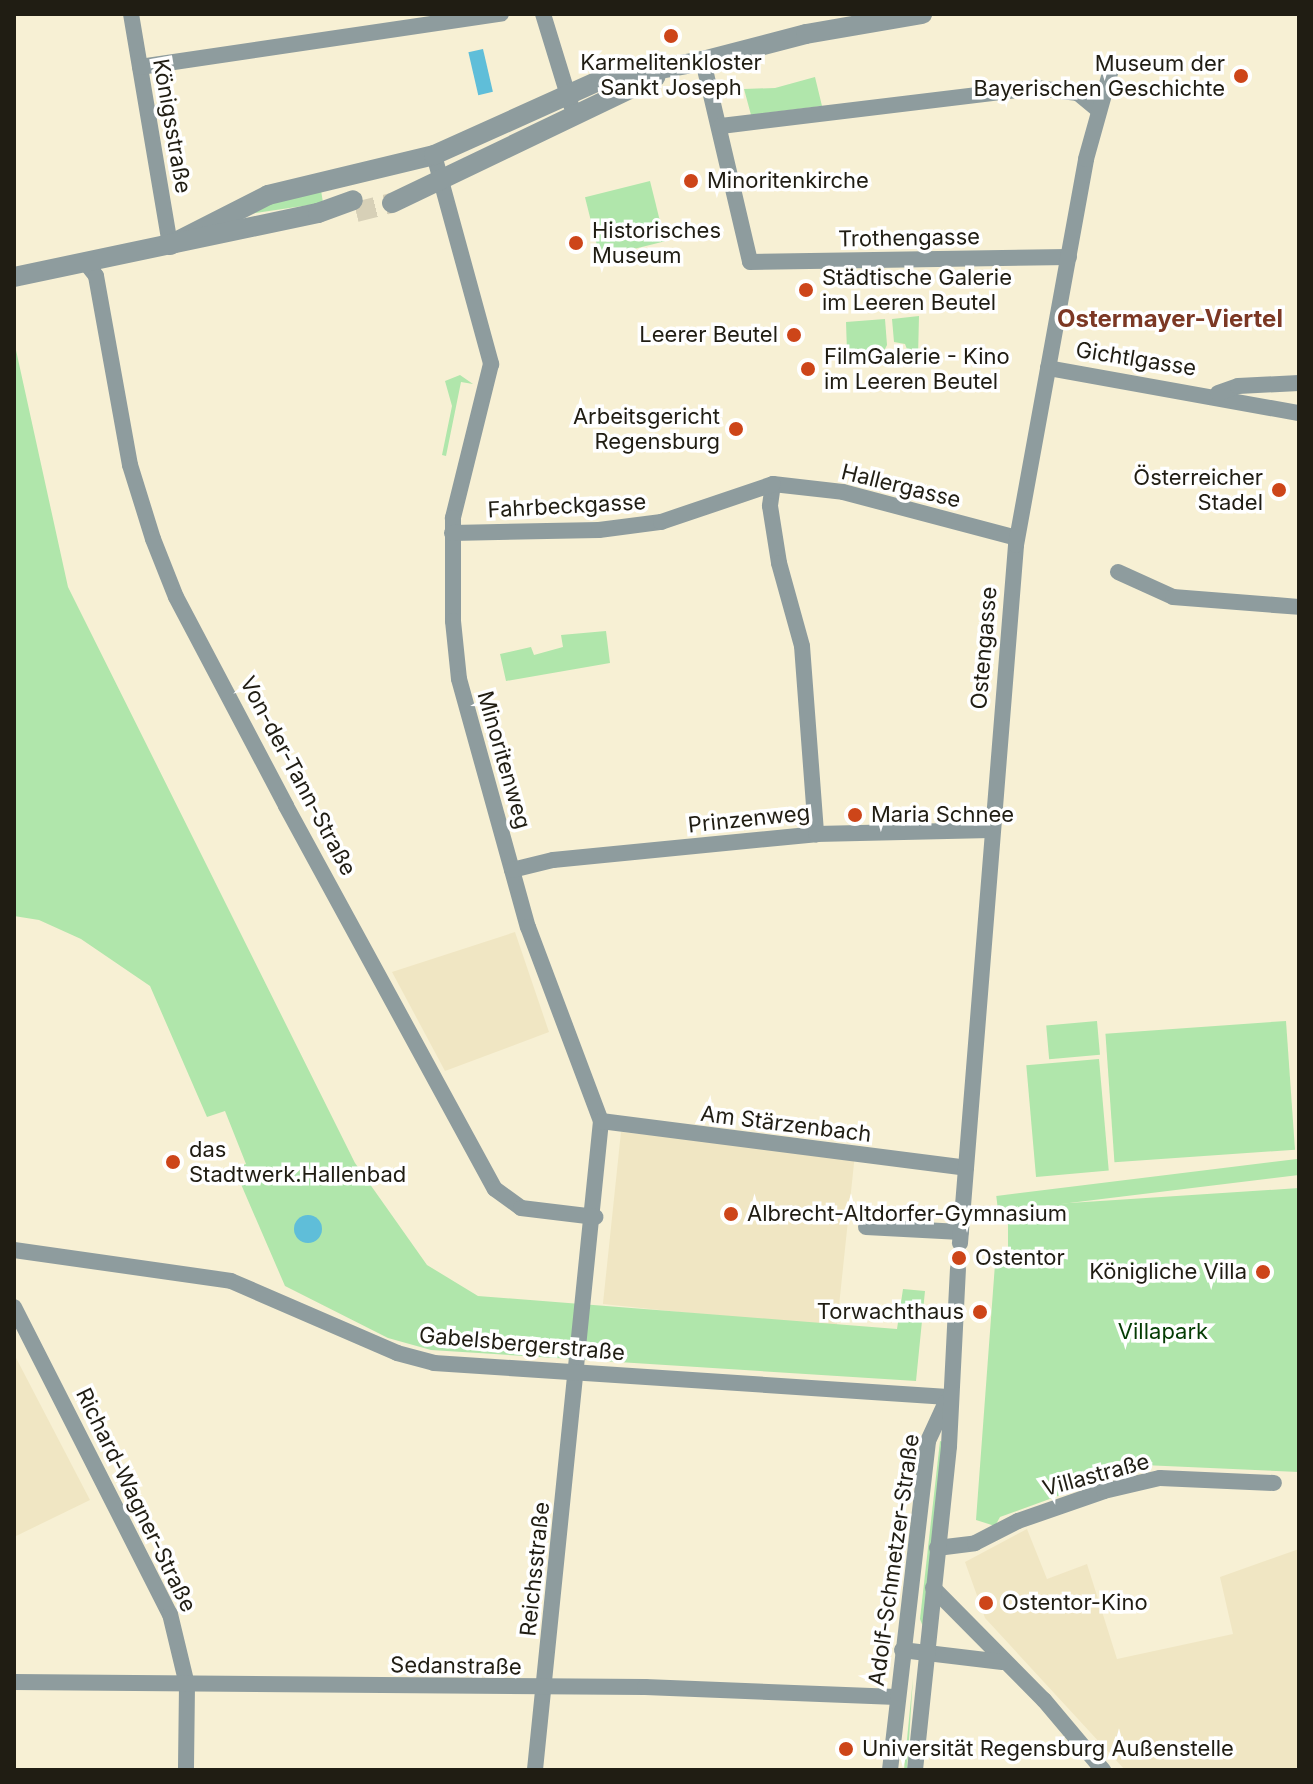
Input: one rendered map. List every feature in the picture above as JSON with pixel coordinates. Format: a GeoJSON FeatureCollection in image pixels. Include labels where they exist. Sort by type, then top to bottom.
{"type":"FeatureCollection","features":[{"type":"Feature","properties":{"kind":"street","name":"Königsstraße"},"geometry":{"type":"LineString","coordinates":[[131,14],[170,245]]}},
{"type":"Feature","properties":{"kind":"street"},"geometry":{"type":"LineString","coordinates":[[140,67],[501,14]]}},
{"type":"Feature","properties":{"kind":"street"},"geometry":{"type":"LineString","coordinates":[[543,14],[574,118]]}},
{"type":"Feature","properties":{"kind":"street"},"geometry":{"type":"LineString","coordinates":[[170,245],[268,195],[328,177],[434,155],[568,92],[601,80],[672,68],[835,28],[922,14]]}},
{"type":"Feature","properties":{"kind":"street"},"geometry":{"type":"LineString","coordinates":[[703,61],[721,126],[1061,89],[1078,93],[1098,110]]}},
{"type":"Feature","properties":{"kind":"street","name":"Ostengasse"},"geometry":{"type":"LineString","coordinates":[[866,1227],[960,1238],[1017,538],[1098,110],[1112,66]]}},
{"type":"Feature","properties":{"kind":"street"},"geometry":{"type":"LineString","coordinates":[[390,197],[442,181],[672,68]]}},
{"type":"Feature","properties":{"kind":"street","name":"Trothengasse"},"geometry":{"type":"LineString","coordinates":[[721,126],[750,262],[1069,257]]}},
{"type":"Feature","properties":{"kind":"street","name":"Minoritenweg"},"geometry":{"type":"LineString","coordinates":[[434,155],[491,364],[452,533],[459,679],[548,989],[601,1121],[595,1217],[578,1373]]}},
{"type":"Feature","properties":{"kind":"street"},"geometry":{"type":"LineString","coordinates":[[327,212],[328,177]]}},
{"type":"Feature","properties":{"kind":"street"},"geometry":{"type":"LineString","coordinates":[[14,277],[355,206]]}},
{"type":"Feature","properties":{"kind":"street","name":"Von-der-Tann-Straße"},"geometry":{"type":"LineString","coordinates":[[86,263],[96,276],[125,443],[153,539],[176,597],[495,1189],[521,1208],[595,1217]]}},
{"type":"Feature","properties":{"kind":"street","name":"Gichtlgasse"},"geometry":{"type":"LineString","coordinates":[[1048,368],[1217,395],[1299,413]]}},
{"type":"Feature","properties":{"kind":"street","name":"Gichtlgasse"},"geometry":{"type":"LineString","coordinates":[[1217,395],[1238,386],[1299,383]]}},
{"type":"Feature","properties":{"kind":"street"},"geometry":{"type":"LineString","coordinates":[[773,484],[770,506],[779,563],[802,646],[816,834]]}},
{"type":"Feature","properties":{"kind":"street","name":"Fahrbeckgasse"},"geometry":{"type":"LineString","coordinates":[[452,533],[587,531],[661,522],[773,484]]}},
{"type":"Feature","properties":{"kind":"street","name":"Hallergasse"},"geometry":{"type":"LineString","coordinates":[[773,484],[843,492],[1017,538]]}},
{"type":"Feature","properties":{"kind":"street"},"geometry":{"type":"LineString","coordinates":[[1118,572],[1173,597],[1299,607]]}},
{"type":"Feature","properties":{"kind":"street","name":"Prinzenweg"},"geometry":{"type":"LineString","coordinates":[[512,870],[553,860],[816,834],[991,830]]}},
{"type":"Feature","properties":{"kind":"street","name":"Am Stärzenbach"},"geometry":{"type":"LineString","coordinates":[[601,1121],[966,1168]]}},
{"type":"Feature","properties":{"kind":"street","name":"Gabelsbergerstraße"},"geometry":{"type":"LineString","coordinates":[[14,1250],[231,1281],[414,1359],[948,1397]]}},
{"type":"Feature","properties":{"kind":"street"},"geometry":{"type":"LineString","coordinates":[[948,1397],[958,1269]]}},
{"type":"Feature","properties":{"kind":"street","name":"Richard-Wagner-Straße"},"geometry":{"type":"LineString","coordinates":[[14,1307],[170,1614],[187,1685],[186,1770]]}},
{"type":"Feature","properties":{"kind":"street","name":"Reichsstraße"},"geometry":{"type":"LineString","coordinates":[[535,1770],[578,1373]]}},
{"type":"Feature","properties":{"kind":"street","name":"Adolf-Schmetzer-Straße"},"geometry":{"type":"LineString","coordinates":[[915,1770],[949,1446],[948,1397]]}},
{"type":"Feature","properties":{"kind":"street","name":"Adolf-Schmetzer-Straße"},"geometry":{"type":"LineString","coordinates":[[890,1770],[928,1441],[948,1397]]}},
{"type":"Feature","properties":{"kind":"street","name":"Villastraße"},"geometry":{"type":"LineString","coordinates":[[937,1548],[975,1543],[1018,1521],[1089,1496],[1160,1478],[1274,1483]]}},
{"type":"Feature","properties":{"kind":"street"},"geometry":{"type":"LineString","coordinates":[[933,1588],[1044,1700],[1103,1770]]}},
{"type":"Feature","properties":{"kind":"street"},"geometry":{"type":"LineString","coordinates":[[902,1650],[1004,1662]]}},
{"type":"Feature","properties":{"kind":"street","name":"Sedanstraße"},"geometry":{"type":"LineString","coordinates":[[14,1682],[545,1688],[897,1697]]}},
{"type":"Feature","properties":{"kind":"shaded area"},"geometry":{"type":"Polygon","coordinates":[[[515,932],[549,1032],[445,1071],[392,972],[515,932]]]}},
{"type":"Feature","properties":{"kind":"shaded area","name":"Albrecht-Altdorfer-Gymnasium"},"geometry":{"type":"Polygon","coordinates":[[[621,1132],[855,1157],[837,1329],[603,1304],[621,1132]]]}},
{"type":"Feature","properties":{"kind":"shaded area"},"geometry":{"type":"Polygon","coordinates":[[[14,1354],[90,1500],[14,1537],[14,1354]]]}},
{"type":"Feature","properties":{"kind":"shaded area"},"geometry":{"type":"Polygon","coordinates":[[[1027,1529],[1047,1579],[1087,1564],[1117,1659],[1233,1634],[1220,1577],[1299,1549],[1299,1770],[1125,1770],[985,1618],[965,1562],[1027,1529]]]}},
{"type":"Feature","properties":{"kind":"green space"},"geometry":{"type":"Polygon","coordinates":[[[815,77],[822,106],[751,115],[744,89],[775,88],[815,77]]]}},
{"type":"Feature","properties":{"kind":"green space"},"geometry":{"type":"Polygon","coordinates":[[[650,181],[665,241],[600,257],[585,197],[650,181]]]}},
{"type":"Feature","properties":{"kind":"green space"},"geometry":{"type":"Polygon","coordinates":[[[321,190],[323,203],[249,214],[284,198],[321,190]]]}},
{"type":"Feature","properties":{"kind":"green space"},"geometry":{"type":"Polygon","coordinates":[[[919,316],[918,358],[910,357],[905,344],[894,342],[892,319],[919,316]]]}},
{"type":"Feature","properties":{"kind":"green space"},"geometry":{"type":"Polygon","coordinates":[[[885,319],[887,345],[882,355],[847,352],[846,322],[885,319]]]}},
{"type":"Feature","properties":{"kind":"green space"},"geometry":{"type":"Polygon","coordinates":[[[14,341],[68,587],[355,1163],[427,1265],[478,1296],[897,1329],[903,1289],[925,1291],[916,1381],[431,1350],[388,1338],[285,1286],[234,1168],[246,1164],[225,1111],[207,1117],[150,986],[81,939],[39,920],[14,916],[14,341]]]}},
{"type":"Feature","properties":{"kind":"green space"},"geometry":{"type":"Polygon","coordinates":[[[460,375],[473,384],[461,382],[446,456],[442,455],[452,406],[445,381],[460,375]]]}},
{"type":"Feature","properties":{"kind":"green space"},"geometry":{"type":"Polygon","coordinates":[[[606,631],[610,663],[506,681],[500,654],[531,647],[534,655],[563,647],[561,635],[606,631]]]}},
{"type":"Feature","properties":{"kind":"green space"},"geometry":{"type":"Polygon","coordinates":[[[1097,1021],[1100,1055],[1049,1059],[1046,1025],[1097,1021]]]}},
{"type":"Feature","properties":{"kind":"green space"},"geometry":{"type":"Polygon","coordinates":[[[1286,1021],[1295,1150],[1114,1162],[1105,1034],[1286,1021]]]}},
{"type":"Feature","properties":{"kind":"green space"},"geometry":{"type":"Polygon","coordinates":[[[1099,1059],[1109,1171],[1036,1177],[1026,1065],[1099,1059]]]}},
{"type":"Feature","properties":{"kind":"green space"},"geometry":{"type":"Polygon","coordinates":[[[1297,1159],[1299,1175],[998,1212],[996,1196],[1297,1159]]]}},
{"type":"Feature","properties":{"kind":"green space","name":"Villapark"},"geometry":{"type":"Polygon","coordinates":[[[1299,1188],[1299,1472],[1143,1465],[1000,1517],[995,1526],[976,1520],[995,1264],[1008,1262],[1008,1207],[1299,1188]]]}},
{"type":"Feature","properties":{"kind":"green space"},"geometry":{"type":"Polygon","coordinates":[[[940,1441],[943,1442],[923,1627],[920,1619],[940,1441]]]}},
{"type":"Feature","properties":{"kind":"green space"},"geometry":{"type":"Polygon","coordinates":[[[913,1678],[907,1770],[904,1770],[913,1678]]]}},
{"type":"Feature","properties":{"kind":"water"},"geometry":{"type":"Polygon","coordinates":[[[483,49],[493,92],[478,95],[468,52],[483,49]]]}},
{"type":"Feature","properties":{"kind":"water"},"geometry":{"type":"Polygon","coordinates":[[[308,1215],[318,1219],[322,1229],[318,1239],[308,1243],[298,1239],[294,1229],[298,1219],[308,1215]]]}},
{"type":"Feature","properties":{"kind":"tunnel"},"geometry":{"type":"LineString","coordinates":[[356,212],[392,203]]}},
{"type":"Feature","properties":{"kind":"tunnel"},"geometry":{"type":"LineString","coordinates":[[958,1269],[960,1243]]}},
{"type":"Feature","properties":{"kind":"place","name":"Karmelitenkloster Sankt Joseph"},"geometry":{"type":"Point","coordinates":[671,36]}},
{"type":"Feature","properties":{"kind":"place","name":"Museum der Bayerischen Geschichte"},"geometry":{"type":"Point","coordinates":[1241,76]}},
{"type":"Feature","properties":{"kind":"place","name":"Minoritenkirche"},"geometry":{"type":"Point","coordinates":[691,181]}},
{"type":"Feature","properties":{"kind":"place","name":"Historisches Museum"},"geometry":{"type":"Point","coordinates":[576,243]}},
{"type":"Feature","properties":{"kind":"place","name":"Städtische Galerie im Leeren Beutel"},"geometry":{"type":"Point","coordinates":[806,290]}},
{"type":"Feature","properties":{"kind":"place","name":"Leerer Beutel"},"geometry":{"type":"Point","coordinates":[794,335]}},
{"type":"Feature","properties":{"kind":"place","name":"FilmGalerie - Kino im Leeren Beutel"},"geometry":{"type":"Point","coordinates":[808,369]}},
{"type":"Feature","properties":{"kind":"place","name":"Arbeitsgericht Regensburg"},"geometry":{"type":"Point","coordinates":[736,429]}},
{"type":"Feature","properties":{"kind":"place","name":"Österreicher Stadel"},"geometry":{"type":"Point","coordinates":[1279,490]}},
{"type":"Feature","properties":{"kind":"place","name":"Maria Schnee"},"geometry":{"type":"Point","coordinates":[855,815]}},
{"type":"Feature","properties":{"kind":"place","name":"das Stadtwerk.Hallenbad"},"geometry":{"type":"Point","coordinates":[173,1162]}},
{"type":"Feature","properties":{"kind":"place","name":"Albrecht-Altdorfer-Gymnasium"},"geometry":{"type":"Point","coordinates":[731,1214]}},
{"type":"Feature","properties":{"kind":"place","name":"Ostentor"},"geometry":{"type":"Point","coordinates":[959,1258]}},
{"type":"Feature","properties":{"kind":"place","name":"Königliche Villa"},"geometry":{"type":"Point","coordinates":[1263,1272]}},
{"type":"Feature","properties":{"kind":"place","name":"Torwachthaus"},"geometry":{"type":"Point","coordinates":[980,1312]}},
{"type":"Feature","properties":{"kind":"place","name":"Ostentor-Kino"},"geometry":{"type":"Point","coordinates":[986,1603]}},
{"type":"Feature","properties":{"kind":"place","name":"Universität Regensburg Außenstelle"},"geometry":{"type":"Point","coordinates":[846,1749]}},
{"type":"Feature","properties":{"kind":"district","name":"Ostermayer-Viertel"},"geometry":{"type":"Point","coordinates":[1170,319]}}]}
